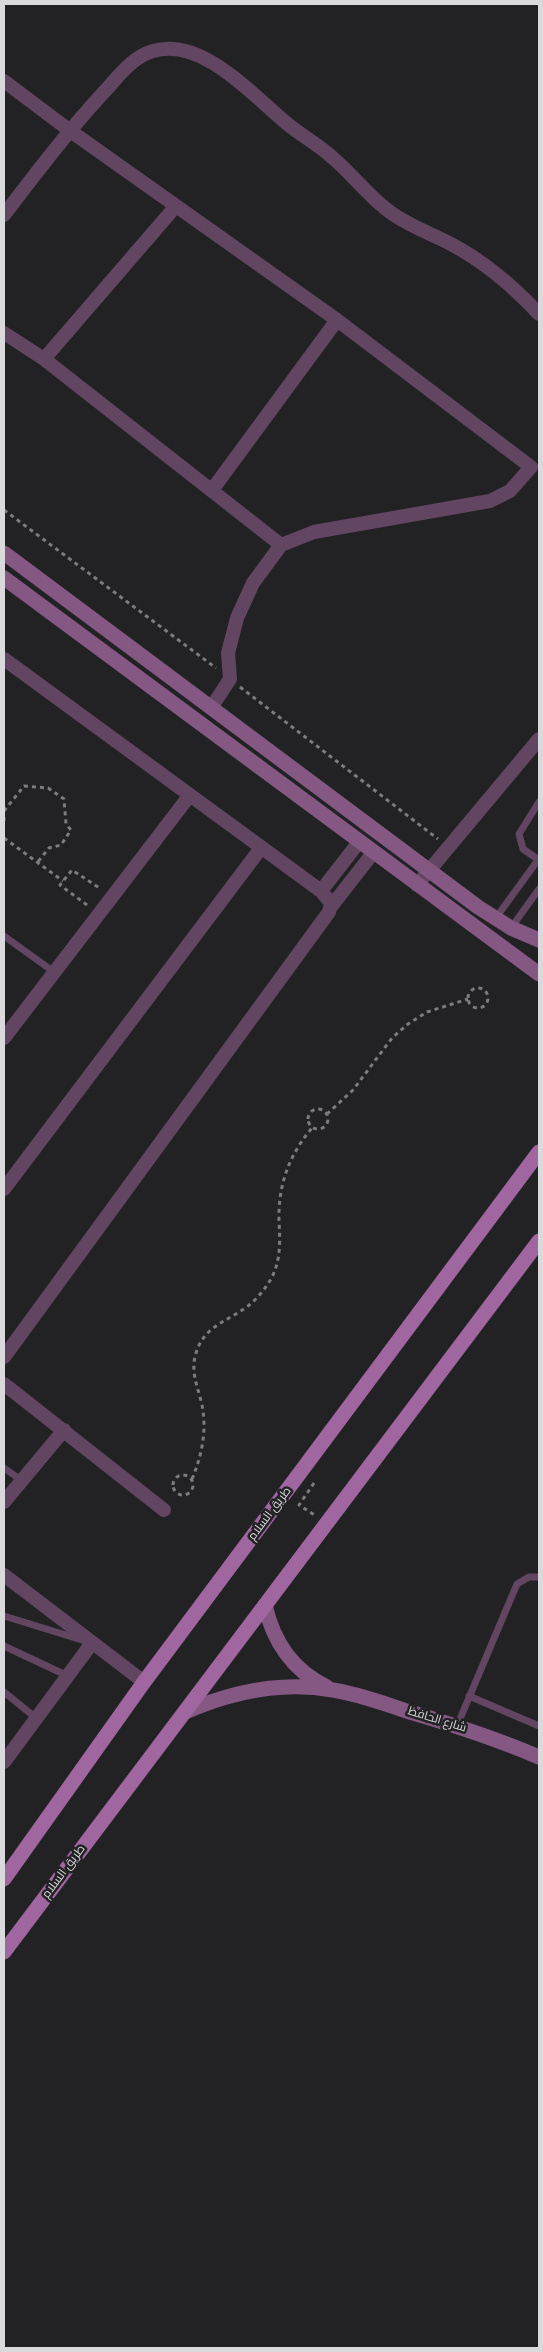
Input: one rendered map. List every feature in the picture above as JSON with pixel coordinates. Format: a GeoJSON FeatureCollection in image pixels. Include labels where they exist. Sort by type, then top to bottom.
{"type":"FeatureCollection","features":[{"type":"Feature","properties":{"kind":"main road","name":"طريق السلام"},"geometry":{"type":"LineString","coordinates":[[4,1879],[144,1682],[539,1152]]}},
{"type":"Feature","properties":{"kind":"main road","name":"طريق السلام"},"geometry":{"type":"LineString","coordinates":[[4,1952],[539,1241]]}},
{"type":"Feature","properties":{"kind":"street"},"geometry":{"type":"LineString","coordinates":[[4,215],[69,130],[131,63],[150,52],[161,49],[188,52],[226,71],[291,127],[332,157],[388,211],[406,223],[451,244],[484,264],[510,284],[539,314]]}},
{"type":"Feature","properties":{"kind":"street"},"geometry":{"type":"LineString","coordinates":[[4,81],[69,130],[337,320],[535,470],[510,491],[490,501],[314,532],[281,545],[253,583],[237,618],[228,653],[230,679],[211,708]]}},
{"type":"Feature","properties":{"kind":"street"},"geometry":{"type":"LineString","coordinates":[[44,359],[176,206]]}},
{"type":"Feature","properties":{"kind":"street"},"geometry":{"type":"LineString","coordinates":[[212,490],[337,320]]}},
{"type":"Feature","properties":{"kind":"street"},"geometry":{"type":"LineString","coordinates":[[4,333],[44,359],[281,545]]}},
{"type":"Feature","properties":{"kind":"street"},"geometry":{"type":"LineString","coordinates":[[4,553],[495,919],[539,940]]}},
{"type":"Feature","properties":{"kind":"street"},"geometry":{"type":"LineString","coordinates":[[4,578],[358,842],[539,974]]}},
{"type":"Feature","properties":{"kind":"street"},"geometry":{"type":"LineString","coordinates":[[6,665],[190,795],[321,892],[329,899],[330,908]]}},
{"type":"Feature","properties":{"kind":"street"},"geometry":{"type":"LineString","coordinates":[[417,885],[539,739]]}},
{"type":"Feature","properties":{"kind":"street"},"geometry":{"type":"LineString","coordinates":[[4,1038],[190,795]]}},
{"type":"Feature","properties":{"kind":"street"},"geometry":{"type":"LineString","coordinates":[[321,892],[358,842]]}},
{"type":"Feature","properties":{"kind":"street"},"geometry":{"type":"LineString","coordinates":[[4,1189],[261,848]]}},
{"type":"Feature","properties":{"kind":"street"},"geometry":{"type":"LineString","coordinates":[[4,1357],[330,908],[373,853]]}},
{"type":"Feature","properties":{"kind":"street"},"geometry":{"type":"LineString","coordinates":[[4,1384],[164,1510]]}},
{"type":"Feature","properties":{"kind":"street"},"geometry":{"type":"LineString","coordinates":[[4,1502],[64,1430]]}},
{"type":"Feature","properties":{"kind":"street"},"geometry":{"type":"LineString","coordinates":[[4,1575],[144,1682]]}},
{"type":"Feature","properties":{"kind":"street","name":"شارع الحافظ"},"geometry":{"type":"LineString","coordinates":[[265,1605],[275,1637],[289,1657],[306,1674],[333,1690]]}},
{"type":"Feature","properties":{"kind":"street"},"geometry":{"type":"LineString","coordinates":[[5,1757],[92,1643]]}},
{"type":"Feature","properties":{"kind":"street","name":"شارع الحافظ"},"geometry":{"type":"LineString","coordinates":[[185,1712],[228,1696],[250,1691],[292,1687],[333,1690],[456,1726],[539,1757]]}},
{"type":"Feature","properties":{"kind":"lane"},"geometry":{"type":"LineString","coordinates":[[495,919],[539,860],[523,849],[519,834],[539,802]]}},
{"type":"Feature","properties":{"kind":"lane"},"geometry":{"type":"LineString","coordinates":[[511,928],[539,889]]}},
{"type":"Feature","properties":{"kind":"lane"},"geometry":{"type":"LineString","coordinates":[[4,936],[54,972]]}},
{"type":"Feature","properties":{"kind":"lane"},"geometry":{"type":"LineString","coordinates":[[4,1468],[21,1480]]}},
{"type":"Feature","properties":{"kind":"lane"},"geometry":{"type":"LineString","coordinates":[[456,1726],[517,1584],[529,1577],[539,1577]]}},
{"type":"Feature","properties":{"kind":"lane"},"geometry":{"type":"LineString","coordinates":[[4,1616],[92,1643]]}},
{"type":"Feature","properties":{"kind":"lane"},"geometry":{"type":"LineString","coordinates":[[4,1646],[68,1676]]}},
{"type":"Feature","properties":{"kind":"lane"},"geometry":{"type":"LineString","coordinates":[[4,1692],[36,1718]]}},
{"type":"Feature","properties":{"kind":"lane"},"geometry":{"type":"LineString","coordinates":[[469,1696],[539,1726]]}},
{"type":"Feature","properties":{"kind":"path"},"geometry":{"type":"LineString","coordinates":[[4,811],[24,786],[48,788],[64,799],[66,824],[71,830],[61,845],[49,848],[38,863]]}},
{"type":"Feature","properties":{"kind":"path"},"geometry":{"type":"LineString","coordinates":[[4,838],[63,881]]}},
{"type":"Feature","properties":{"kind":"path"},"geometry":{"type":"LineString","coordinates":[[99,914],[61,886],[63,881],[73,869],[112,897]]}},
{"type":"Feature","properties":{"kind":"path"},"geometry":{"type":"LineString","coordinates":[[474,988],[482,988],[487,993],[488,1000],[484,1006],[478,1008],[471,1005],[468,999],[469,992],[474,988]]}},
{"type":"Feature","properties":{"kind":"path"},"geometry":{"type":"LineString","coordinates":[[327,1114],[353,1090],[392,1038],[408,1024],[427,1012],[447,1004],[468,999]]}},
{"type":"Feature","properties":{"kind":"path"},"geometry":{"type":"LineString","coordinates":[[314,1110],[321,1110],[327,1114],[327,1125],[322,1129],[312,1128],[308,1121],[309,1114],[314,1110]]}},
{"type":"Feature","properties":{"kind":"path"},"geometry":{"type":"LineString","coordinates":[[192,1479],[185,1475],[178,1476],[174,1481],[174,1488],[177,1493],[188,1494],[192,1489],[192,1479],[199,1461],[204,1432],[201,1404],[193,1369],[196,1352],[204,1337],[215,1325],[247,1306],[262,1292],[272,1276],[279,1256],[279,1206],[285,1172],[292,1155],[312,1128]]}},
{"type":"Feature","properties":{"kind":"path"},"geometry":{"type":"LineString","coordinates":[[315,1481],[299,1505],[326,1523]]}}]}
